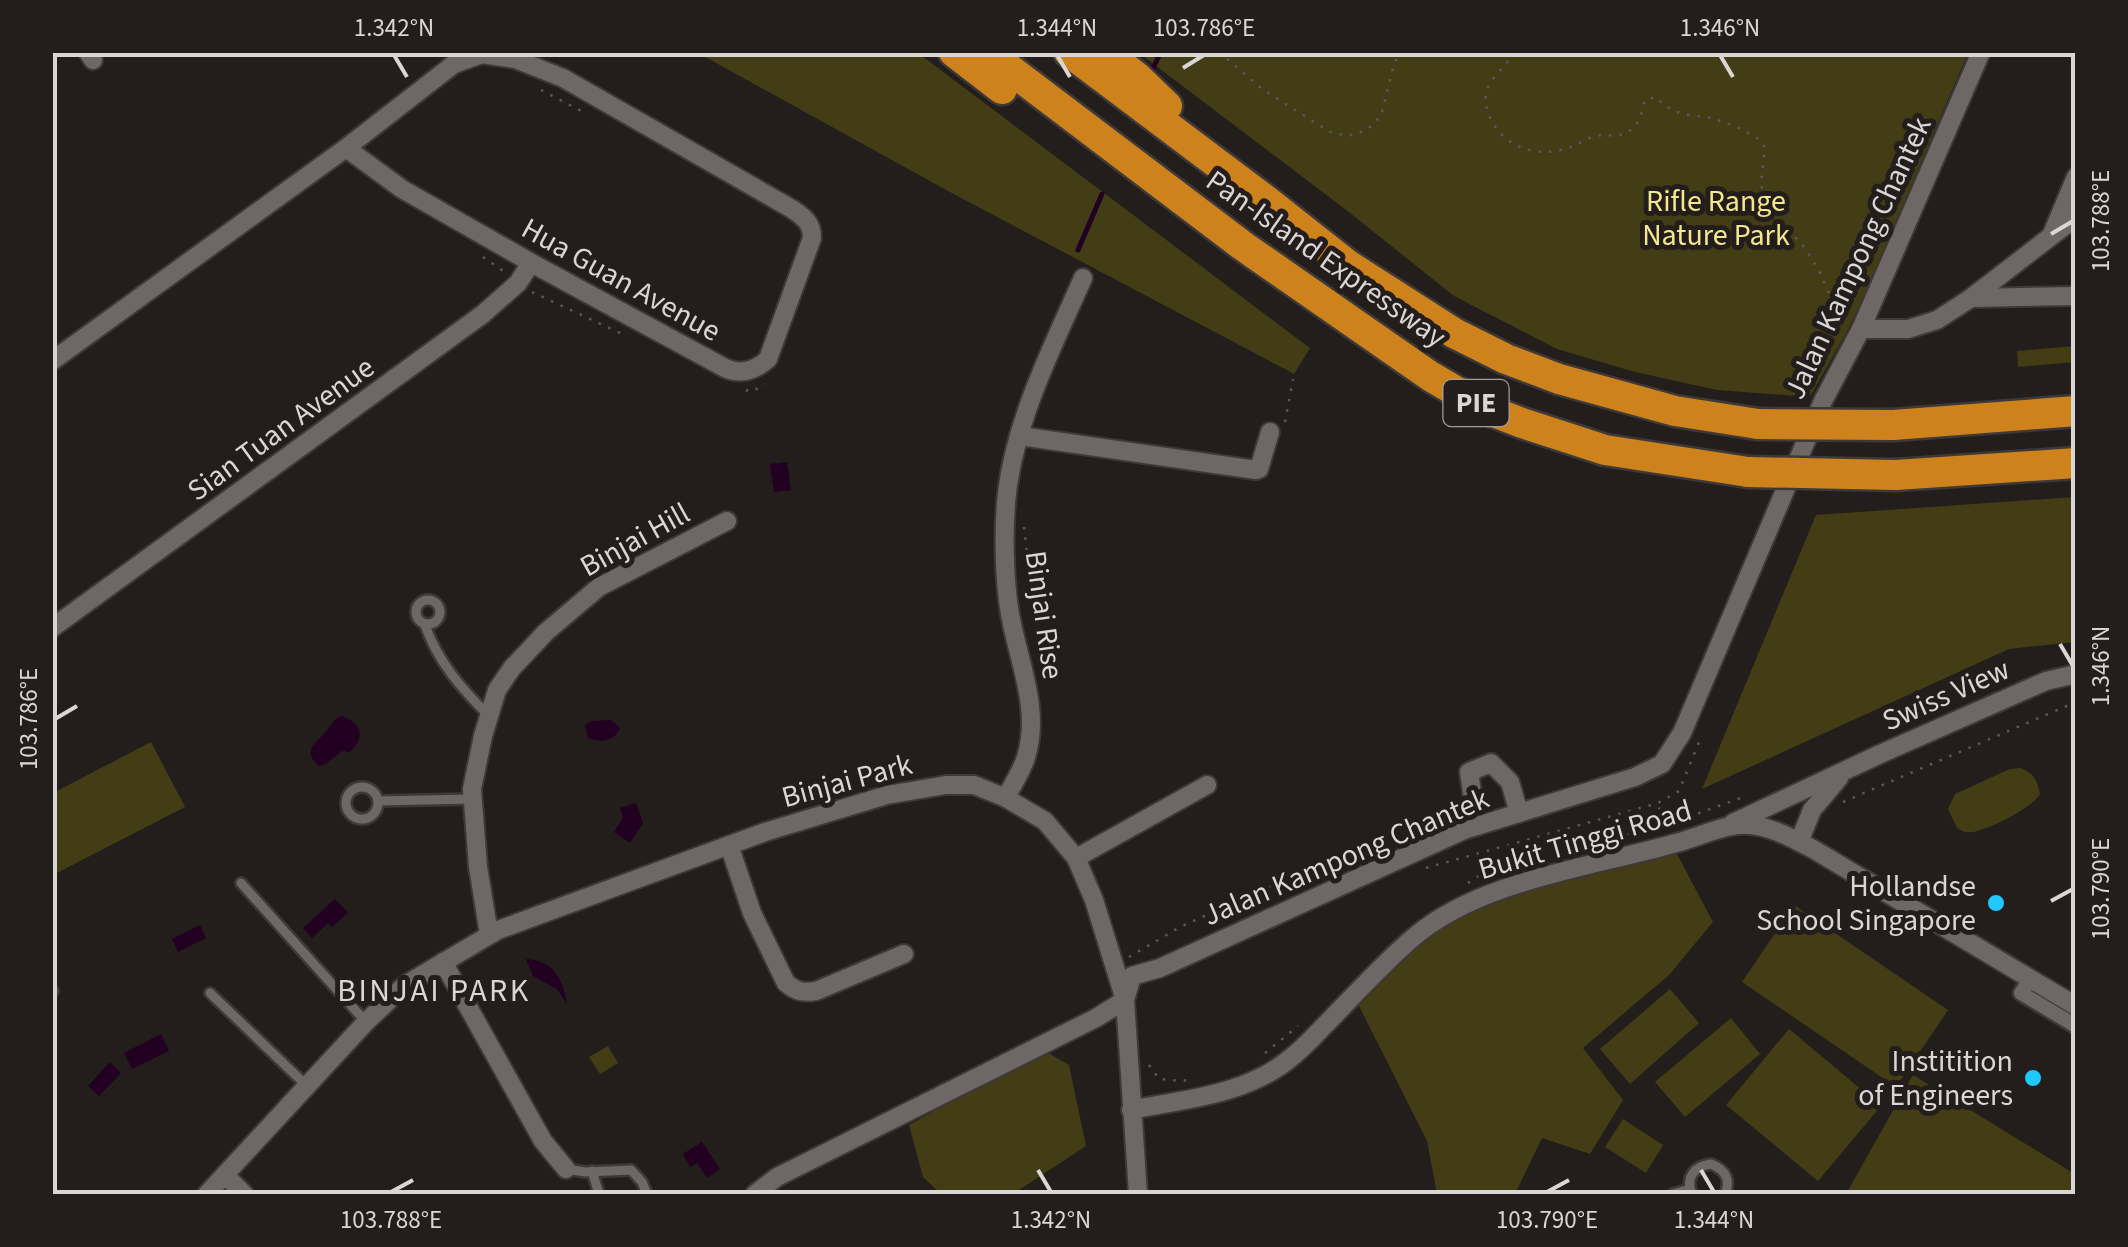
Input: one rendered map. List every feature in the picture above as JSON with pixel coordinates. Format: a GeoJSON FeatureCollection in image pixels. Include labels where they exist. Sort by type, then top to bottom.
{"type":"FeatureCollection","features":[{"type":"Feature","properties":{"kind":"highway"},"geometry":{"type":"LineString","coordinates":[[954,52],[1087,153],[1243,246]]}},
{"type":"Feature","properties":{"kind":"highway","name":"Pan-Island Expressway"},"geometry":{"type":"LineString","coordinates":[[987,52],[1243,246],[1430,376],[1486,408],[1522,423],[1605,450],[1748,472],[1896,475],[2076,464]]}},
{"type":"Feature","properties":{"kind":"highway","name":"Pan-Island Expressway"},"geometry":{"type":"LineString","coordinates":[[1069,52],[1348,265],[1454,333],[1559,379],[1676,411],[1758,424],[1892,425],[2076,411]]}},
{"type":"Feature","properties":{"kind":"highway"},"geometry":{"type":"LineString","coordinates":[[1105,52],[1137,77],[1267,201]]}},
{"type":"Feature","properties":{"kind":"street","name":"Jalan Kampong Chantek"},"geometry":{"type":"LineString","coordinates":[[756,1194],[777,1177],[1096,1018],[1125,1000],[1132,976],[1160,968],[1476,826],[1635,777],[1662,764],[1682,732],[1823,401],[1862,326],[1981,52]]}},
{"type":"Feature","properties":{"kind":"street","name":"Hua Guan Avenue"},"geometry":{"type":"LineString","coordinates":[[52,362],[346,148],[454,58],[482,54],[515,59],[546,70],[792,209],[807,220],[812,238],[768,360],[745,372],[731,371],[386,180],[346,148]]}},
{"type":"Feature","properties":{"kind":"street"},"geometry":{"type":"LineString","coordinates":[[2052,234],[2076,177]]}},
{"type":"Feature","properties":{"kind":"street"},"geometry":{"type":"LineString","coordinates":[[1862,326],[1894,330],[1922,326],[1950,313],[2076,217]]}},
{"type":"Feature","properties":{"kind":"street","name":"Sian Tuan Avenue"},"geometry":{"type":"LineString","coordinates":[[52,628],[483,314],[518,283],[531,263]]}},
{"type":"Feature","properties":{"kind":"street","name":"Binjai Rise"},"geometry":{"type":"LineString","coordinates":[[1006,798],[1026,756],[1030,732],[1029,700],[1010,612],[1005,538],[1007,492],[1020,436],[1051,351],[1084,278]]}},
{"type":"Feature","properties":{"kind":"street"},"geometry":{"type":"LineString","coordinates":[[1971,298],[2076,296]]}},
{"type":"Feature","properties":{"kind":"street"},"geometry":{"type":"LineString","coordinates":[[1020,436],[1256,470],[1276,434]]}},
{"type":"Feature","properties":{"kind":"street","name":"Binjai Hill"},"geometry":{"type":"LineString","coordinates":[[489,934],[478,867],[472,789],[497,690],[546,632],[599,587],[727,521]]}},
{"type":"Feature","properties":{"kind":"street","name":"Swiss View"},"geometry":{"type":"LineString","coordinates":[[1716,830],[2046,681],[2076,674]]}},
{"type":"Feature","properties":{"kind":"street"},"geometry":{"type":"LineString","coordinates":[[1476,826],[1469,772],[1492,763],[1510,782],[1519,813]]}},
{"type":"Feature","properties":{"kind":"street","name":"Swiss View"},"geometry":{"type":"LineString","coordinates":[[1799,842],[1812,810],[1842,774]]}},
{"type":"Feature","properties":{"kind":"street","name":"Binjai Park"},"geometry":{"type":"LineString","coordinates":[[207,1194],[406,984],[489,934],[729,845],[888,795],[946,784],[974,785],[1006,798],[1045,821],[1076,858],[1094,900],[1125,1000],[1138,1194]]}},
{"type":"Feature","properties":{"kind":"street"},"geometry":{"type":"LineString","coordinates":[[1076,858],[1206,785]]}},
{"type":"Feature","properties":{"kind":"street","name":"Bukit Tinggi Road"},"geometry":{"type":"LineString","coordinates":[[1132,1110],[1228,1090],[1266,1075],[1300,1050],[1414,936],[1482,897],[1518,884],[1746,825],[1771,829],[1799,842],[2076,1006]]}},
{"type":"Feature","properties":{"kind":"street"},"geometry":{"type":"LineString","coordinates":[[729,845],[764,939],[786,984],[794,990],[816,991],[904,954]]}},
{"type":"Feature","properties":{"kind":"street"},"geometry":{"type":"LineString","coordinates":[[443,962],[543,1141],[566,1169]]}},
{"type":"Feature","properties":{"kind":"street"},"geometry":{"type":"LineString","coordinates":[[2030,979],[2021,993],[2076,1026]]}},
{"type":"Feature","properties":{"kind":"street"},"geometry":{"type":"LineString","coordinates":[[225,1175],[244,1194]]}},
{"type":"Feature","properties":{"kind":"lane"},"geometry":{"type":"LineString","coordinates":[[426,624],[446,668],[489,716]]}},
{"type":"Feature","properties":{"kind":"lane"},"geometry":{"type":"LineString","coordinates":[[378,801],[472,798]]}},
{"type":"Feature","properties":{"kind":"lane"},"geometry":{"type":"LineString","coordinates":[[241,883],[366,1022]]}},
{"type":"Feature","properties":{"kind":"lane"},"geometry":{"type":"LineString","coordinates":[[210,993],[307,1086]]}},
{"type":"Feature","properties":{"kind":"lane"},"geometry":{"type":"LineString","coordinates":[[1672,1194],[1691,1192],[1692,1174],[1711,1164],[1728,1179],[1725,1194]]}},
{"type":"Feature","properties":{"kind":"lane"},"geometry":{"type":"LineString","coordinates":[[566,1169],[631,1170],[647,1194]]}},
{"type":"Feature","properties":{"kind":"lane"},"geometry":{"type":"LineString","coordinates":[[592,1171],[599,1194]]}},
{"type":"Feature","properties":{"kind":"path"},"geometry":{"type":"LineString","coordinates":[[1219,52],[1262,89],[1330,132],[1348,136],[1367,130],[1381,116],[1400,52]]}},
{"type":"Feature","properties":{"kind":"path"},"geometry":{"type":"LineString","coordinates":[[1514,52],[1486,90],[1486,102],[1494,126],[1506,140],[1528,151],[1553,152],[1593,136],[1621,136],[1639,121],[1646,100],[1656,97],[1682,114],[1724,121],[1758,138],[1764,148],[1761,184],[1767,207],[1805,248],[1831,298],[1862,326]]}},
{"type":"Feature","properties":{"kind":"path"},"geometry":{"type":"LineString","coordinates":[[528,83],[596,118]]}},
{"type":"Feature","properties":{"kind":"path"},"geometry":{"type":"LineString","coordinates":[[479,254],[518,283],[626,336]]}},
{"type":"Feature","properties":{"kind":"path"},"geometry":{"type":"LineString","coordinates":[[1276,434],[1293,379]]}},
{"type":"Feature","properties":{"kind":"path"},"geometry":{"type":"LineString","coordinates":[[740,388],[751,392],[762,388],[768,380]]}},
{"type":"Feature","properties":{"kind":"path"},"geometry":{"type":"LineString","coordinates":[[1023,521],[1040,666]]}},
{"type":"Feature","properties":{"kind":"path"},"geometry":{"type":"LineString","coordinates":[[1842,802],[2076,702]]}},
{"type":"Feature","properties":{"kind":"path"},"geometry":{"type":"LineString","coordinates":[[1646,829],[1645,823],[1662,818],[1658,803]]}},
{"type":"Feature","properties":{"kind":"path"},"geometry":{"type":"LineString","coordinates":[[1878,910],[1925,938]]}},
{"type":"Feature","properties":{"kind":"green space"},"geometry":{"type":"Polygon","coordinates":[[[698,53],[918,53],[1310,348],[1294,374],[698,53]]]}},
{"type":"Feature","properties":{"kind":"green space","name":"Rifle Range Nature Park"},"geometry":{"type":"Polygon","coordinates":[[[1139,53],[1968,53],[1859,307],[1810,397],[1717,390],[1557,349],[1454,296],[1139,53]]]}},
{"type":"Feature","properties":{"kind":"green space"},"geometry":{"type":"Polygon","coordinates":[[[2075,346],[2075,362],[2018,367],[2017,351],[2075,346]]]}},
{"type":"Feature","properties":{"kind":"green space"},"geometry":{"type":"Polygon","coordinates":[[[2075,497],[2075,642],[2009,649],[1702,789],[1816,515],[2075,497]]]}},
{"type":"Feature","properties":{"kind":"green space"},"geometry":{"type":"Polygon","coordinates":[[[151,742],[185,807],[53,875],[53,793],[151,742]]]}},
{"type":"Feature","properties":{"kind":"green space"},"geometry":{"type":"Polygon","coordinates":[[[2020,768],[2036,781],[2040,794],[2036,800],[1980,830],[1966,832],[1957,828],[1948,809],[1955,794],[2020,768]]]}},
{"type":"Feature","properties":{"kind":"green space"},"geometry":{"type":"Polygon","coordinates":[[[1677,854],[1713,922],[1669,975],[1583,1048],[1623,1100],[1590,1154],[1542,1138],[1515,1194],[1437,1194],[1427,1141],[1358,1004],[1429,935],[1498,898],[1677,854]]]}},
{"type":"Feature","properties":{"kind":"green space"},"geometry":{"type":"Polygon","coordinates":[[[1794,905],[1948,1010],[1896,1087],[1742,982],[1794,905]]]}},
{"type":"Feature","properties":{"kind":"green space"},"geometry":{"type":"Polygon","coordinates":[[[1670,989],[1699,1023],[1630,1084],[1600,1049],[1670,989]]]}},
{"type":"Feature","properties":{"kind":"green space"},"geometry":{"type":"Polygon","coordinates":[[[1731,1018],[1760,1054],[1685,1117],[1655,1082],[1731,1018]]]}},
{"type":"Feature","properties":{"kind":"green space"},"geometry":{"type":"Polygon","coordinates":[[[1789,1029],[1881,1106],[1818,1181],[1726,1105],[1789,1029]]]}},
{"type":"Feature","properties":{"kind":"green space"},"geometry":{"type":"Polygon","coordinates":[[[608,1046],[618,1063],[600,1074],[589,1057],[608,1046]]]}},
{"type":"Feature","properties":{"kind":"green space"},"geometry":{"type":"Polygon","coordinates":[[[1043,1050],[1069,1065],[1086,1146],[1013,1194],[941,1194],[923,1177],[909,1125],[1043,1050]]]}},
{"type":"Feature","properties":{"kind":"green space"},"geometry":{"type":"Polygon","coordinates":[[[1913,1075],[2075,1174],[2075,1194],[1846,1194],[1913,1075]]]}},
{"type":"Feature","properties":{"kind":"green space"},"geometry":{"type":"Polygon","coordinates":[[[1623,1119],[1663,1145],[1646,1173],[1605,1147],[1623,1119]]]}},
{"type":"Feature","properties":{"kind":"shaded area"},"geometry":{"type":"Polygon","coordinates":[[[787,462],[791,490],[774,492],[770,464],[787,462]]]}},
{"type":"Feature","properties":{"kind":"shaded area"},"geometry":{"type":"Polygon","coordinates":[[[341,716],[357,726],[358,741],[350,752],[342,751],[319,766],[312,758],[312,747],[341,716]]]}},
{"type":"Feature","properties":{"kind":"shaded area"},"geometry":{"type":"Polygon","coordinates":[[[611,720],[620,728],[611,739],[588,738],[585,725],[611,720]]]}},
{"type":"Feature","properties":{"kind":"shaded area"},"geometry":{"type":"Polygon","coordinates":[[[636,803],[643,823],[630,843],[614,832],[623,818],[620,808],[636,803]]]}},
{"type":"Feature","properties":{"kind":"shaded area"},"geometry":{"type":"Polygon","coordinates":[[[335,899],[348,913],[332,927],[328,923],[312,938],[303,928],[335,899]]]}},
{"type":"Feature","properties":{"kind":"shaded area"},"geometry":{"type":"Polygon","coordinates":[[[200,925],[206,938],[178,952],[172,939],[200,925]]]}},
{"type":"Feature","properties":{"kind":"shaded area"},"geometry":{"type":"Polygon","coordinates":[[[526,959],[550,967],[563,987],[567,1004],[557,989],[533,976],[526,959]]]}},
{"type":"Feature","properties":{"kind":"shaded area"},"geometry":{"type":"Polygon","coordinates":[[[161,1034],[169,1051],[132,1069],[124,1053],[161,1034]]]}},
{"type":"Feature","properties":{"kind":"shaded area"},"geometry":{"type":"Polygon","coordinates":[[[110,1062],[121,1073],[99,1096],[88,1086],[110,1062]]]}},
{"type":"Feature","properties":{"kind":"shaded area"},"geometry":{"type":"Polygon","coordinates":[[[702,1142],[720,1169],[707,1178],[697,1163],[690,1167],[683,1154],[702,1142]]]}},
{"type":"Feature","properties":{"kind":"waterway"},"geometry":{"type":"LineString","coordinates":[[1150,74],[1161,52]]}},
{"type":"Feature","properties":{"kind":"waterway"},"geometry":{"type":"LineString","coordinates":[[1078,250],[1102,194]]}},
{"type":"Feature","properties":{"kind":"place","name":"Hollandse School Singapore"},"geometry":{"type":"Point","coordinates":[1996,903]}},
{"type":"Feature","properties":{"kind":"place","name":"Institition of Engineers"},"geometry":{"type":"Point","coordinates":[2033,1078]}},
{"type":"Feature","properties":{"kind":"district","name":"BINJAI PARK"},"geometry":{"type":"Point","coordinates":[434,991]}}]}
